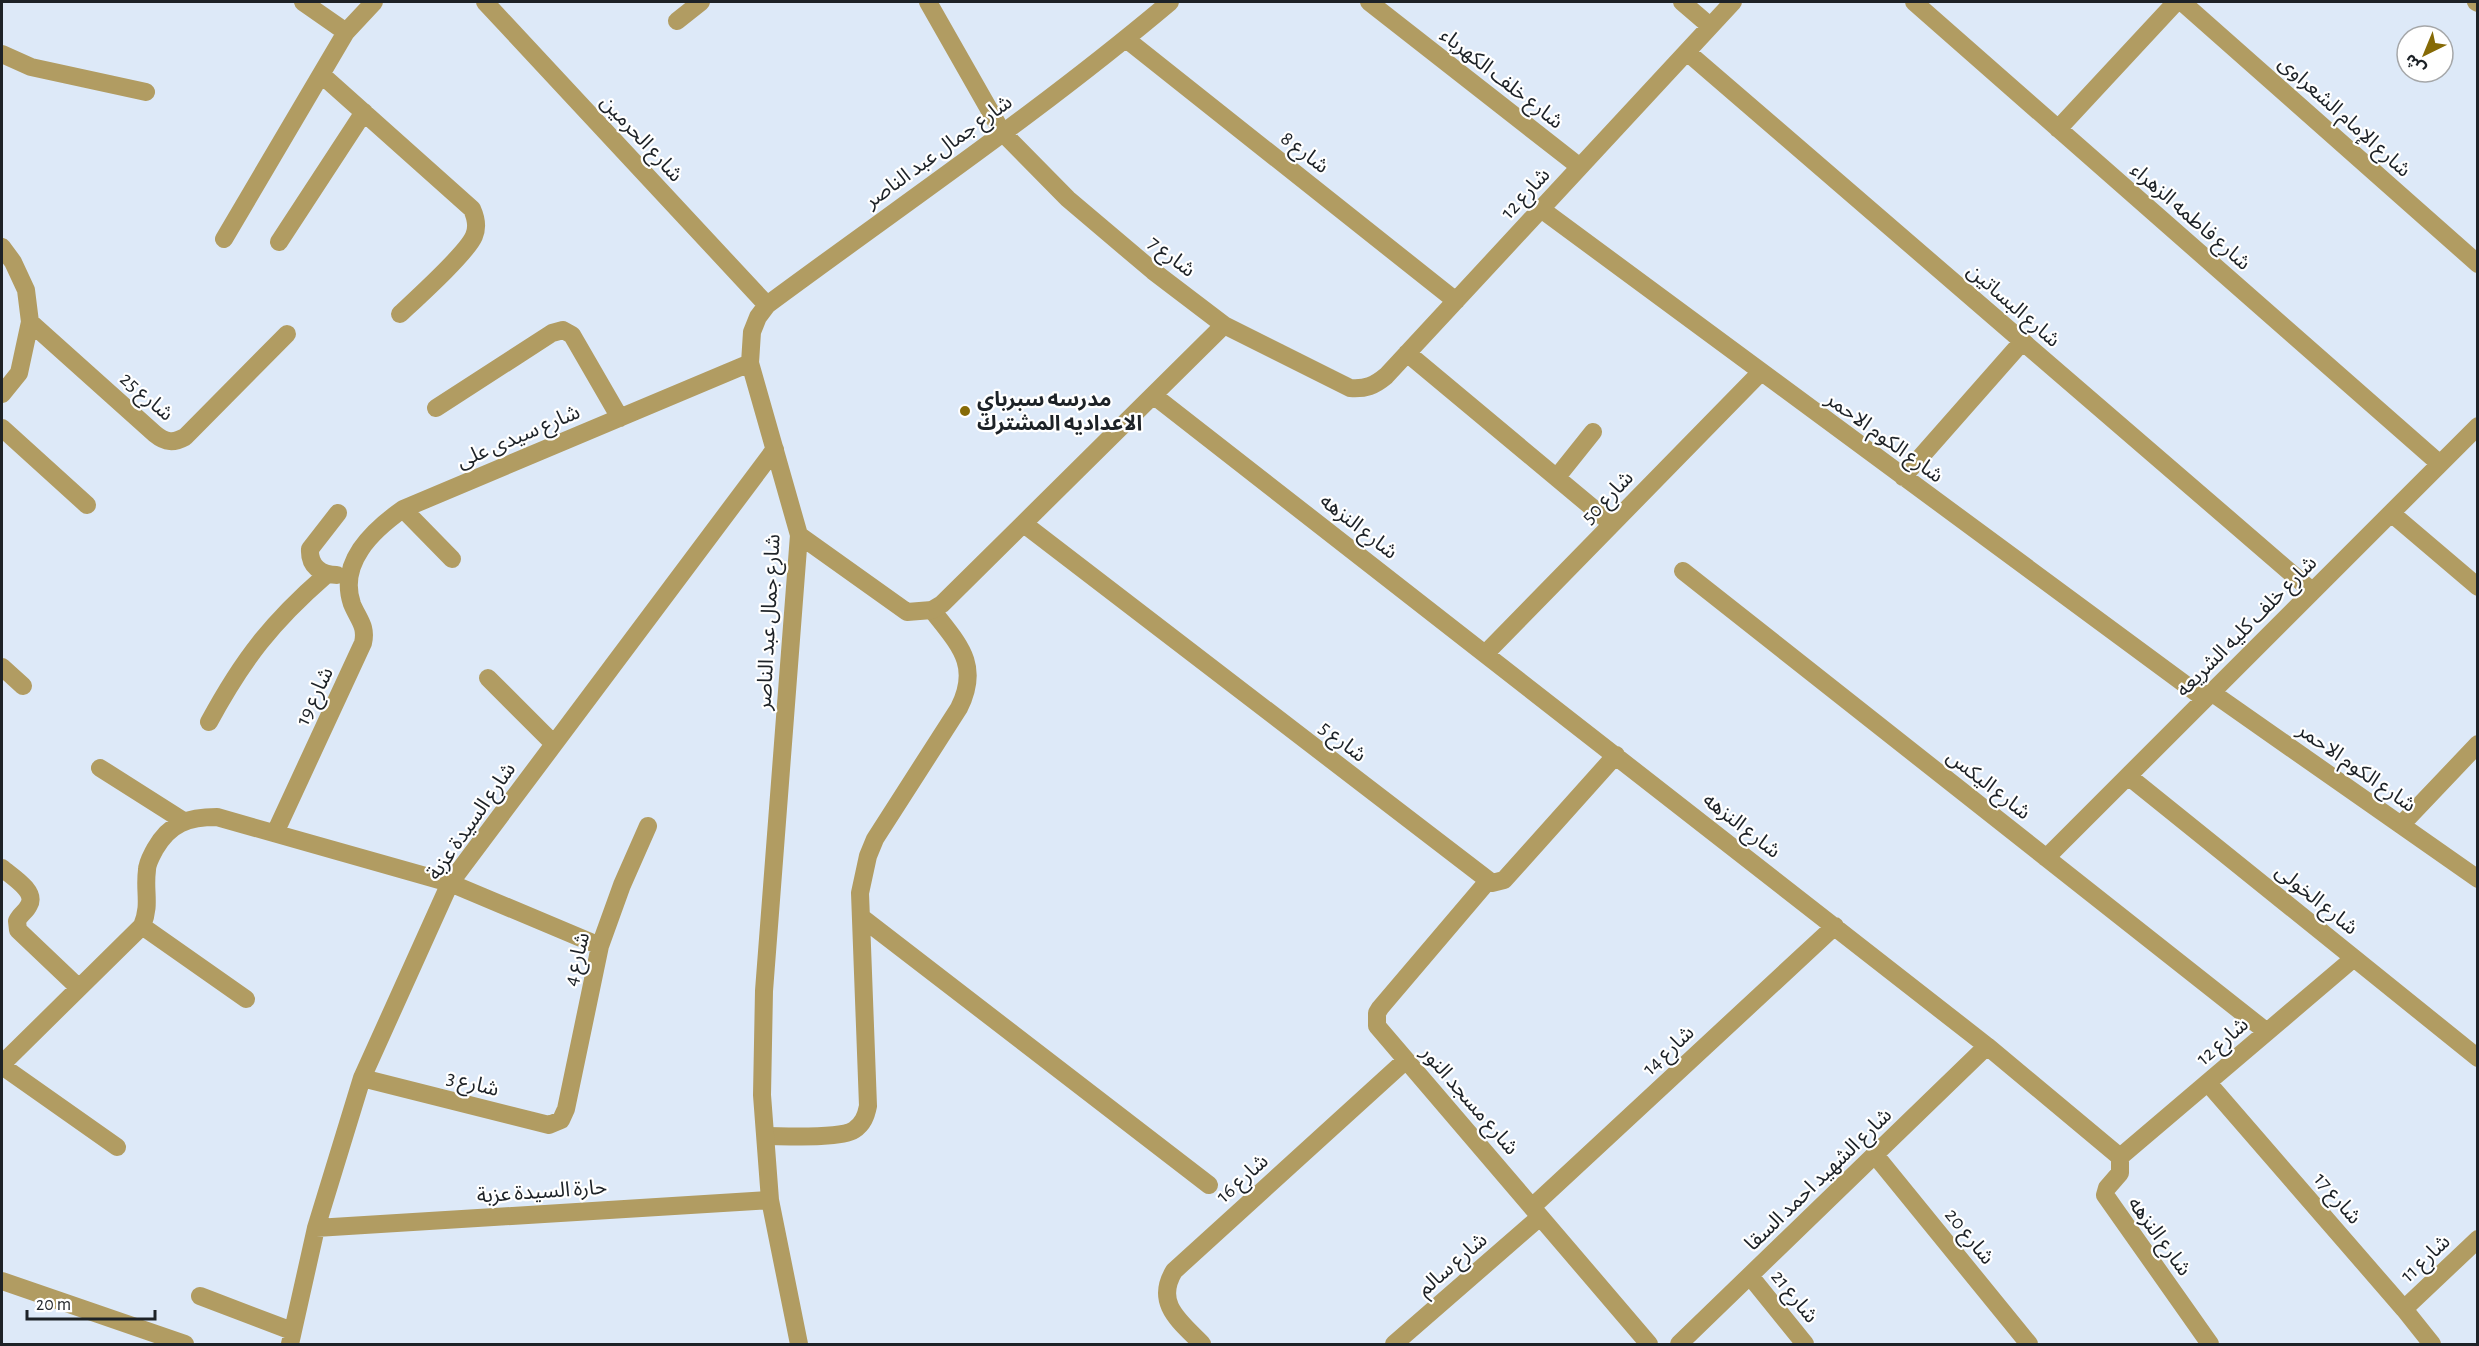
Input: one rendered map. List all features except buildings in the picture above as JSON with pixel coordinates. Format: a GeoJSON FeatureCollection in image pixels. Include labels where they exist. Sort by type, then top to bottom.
{"type":"FeatureCollection","features":[{"type":"Feature","properties":{"kind":"street"},"geometry":{"type":"LineString","coordinates":[[303,2],[346,32]]}},
{"type":"Feature","properties":{"kind":"street"},"geometry":{"type":"LineString","coordinates":[[224,239],[346,32],[374,2]]}},
{"type":"Feature","properties":{"kind":"street","name":"شارع الحرمين"},"geometry":{"type":"LineString","coordinates":[[485,2],[767,304]]}},
{"type":"Feature","properties":{"kind":"street"},"geometry":{"type":"LineString","coordinates":[[677,21],[701,2]]}},
{"type":"Feature","properties":{"kind":"street","name":"شارع 7"},"geometry":{"type":"LineString","coordinates":[[928,2],[1002,132],[1068,199],[1153,271],[1224,325],[1338,382]]}},
{"type":"Feature","properties":{"kind":"street","name":"شارع خلف الكهرباء"},"geometry":{"type":"LineString","coordinates":[[1368,2],[1580,167]]}},
{"type":"Feature","properties":{"kind":"street"},"geometry":{"type":"LineString","coordinates":[[1682,2],[1710,26]]}},
{"type":"Feature","properties":{"kind":"street","name":"شارع 12"},"geometry":{"type":"LineString","coordinates":[[1338,382],[1350,388],[1364,389],[1376,385],[1733,2]]}},
{"type":"Feature","properties":{"kind":"street","name":"شارع فاطمه الزهراء"},"geometry":{"type":"LineString","coordinates":[[1914,2],[2440,464]]}},
{"type":"Feature","properties":{"kind":"street"},"geometry":{"type":"LineString","coordinates":[[2058,129],[2175,2]]}},
{"type":"Feature","properties":{"kind":"street","name":"شارع الإمام الشعراوى"},"geometry":{"type":"LineString","coordinates":[[2182,2],[2478,264]]}},
{"type":"Feature","properties":{"kind":"street","name":"شارع جمال عبد الناصر"},"geometry":{"type":"LineString","coordinates":[[799,1344],[771,1200],[762,1095],[764,991],[799,535],[750,363],[752,332],[767,304],[1126,39],[1159,5]]}},
{"type":"Feature","properties":{"kind":"street","name":"شارع 8"},"geometry":{"type":"LineString","coordinates":[[1126,39],[1456,301]]}},
{"type":"Feature","properties":{"kind":"street","name":"شارع البساتين"},"geometry":{"type":"LineString","coordinates":[[1687,52],[2312,591]]}},
{"type":"Feature","properties":{"kind":"street"},"geometry":{"type":"LineString","coordinates":[[2,54],[31,67],[146,92]]}},
{"type":"Feature","properties":{"kind":"street"},"geometry":{"type":"LineString","coordinates":[[322,76],[472,209],[476,217],[471,243],[400,314]]}},
{"type":"Feature","properties":{"kind":"street"},"geometry":{"type":"LineString","coordinates":[[279,242],[364,112]]}},
{"type":"Feature","properties":{"kind":"street","name":"شارع الكوم الاحمر"},"geometry":{"type":"LineString","coordinates":[[1540,209],[1760,373],[2208,695],[2478,879]]}},
{"type":"Feature","properties":{"kind":"street"},"geometry":{"type":"LineString","coordinates":[[2,247],[13,262],[26,290],[30,322],[19,373],[2,394]]}},
{"type":"Feature","properties":{"kind":"street","name":"شارع 25"},"geometry":{"type":"LineString","coordinates":[[30,322],[155,434],[169,442],[178,441],[185,436],[287,334]]}},
{"type":"Feature","properties":{"kind":"street"},"geometry":{"type":"LineString","coordinates":[[799,535],[907,612],[932,610],[942,604],[1024,524],[1224,325]]}},
{"type":"Feature","properties":{"kind":"street"},"geometry":{"type":"LineString","coordinates":[[436,408],[552,333],[563,330],[572,334],[620,418]]}},
{"type":"Feature","properties":{"kind":"street"},"geometry":{"type":"LineString","coordinates":[[1903,477],[2022,342]]}},
{"type":"Feature","properties":{"kind":"street"},"geometry":{"type":"LineString","coordinates":[[1407,353],[1612,524]]}},
{"type":"Feature","properties":{"kind":"street","name":"شارع سيدى على"},"geometry":{"type":"LineString","coordinates":[[348,574],[358,554],[371,536],[403,509],[750,363]]}},
{"type":"Feature","properties":{"kind":"street","name":"شارع 50"},"geometry":{"type":"LineString","coordinates":[[1486,653],[1760,373]]}},
{"type":"Feature","properties":{"kind":"street","name":"شارع النزهه"},"geometry":{"type":"LineString","coordinates":[[1153,395],[1988,1046],[2120,1157],[2122,1168],[2107,1188],[2105,1195],[2210,1344]]}},
{"type":"Feature","properties":{"kind":"street","name":"شارع خلف كليه الشريعه"},"geometry":{"type":"LineString","coordinates":[[2046,858],[2478,426]]}},
{"type":"Feature","properties":{"kind":"street"},"geometry":{"type":"LineString","coordinates":[[2,428],[87,505]]}},
{"type":"Feature","properties":{"kind":"street"},"geometry":{"type":"LineString","coordinates":[[1557,477],[1593,432]]}},
{"type":"Feature","properties":{"kind":"street","name":"شارع السيدة عزبة"},"geometry":{"type":"LineString","coordinates":[[291,1338],[316,1228],[362,1078],[450,883],[775,448]]}},
{"type":"Feature","properties":{"kind":"street"},"geometry":{"type":"LineString","coordinates":[[403,509],[452,559]]}},
{"type":"Feature","properties":{"kind":"street"},"geometry":{"type":"LineString","coordinates":[[326,575],[314,566],[310,549],[338,513]]}},
{"type":"Feature","properties":{"kind":"street"},"geometry":{"type":"LineString","coordinates":[[2391,513],[2478,587]]}},
{"type":"Feature","properties":{"kind":"street","name":"شارع 5"},"geometry":{"type":"LineString","coordinates":[[1024,524],[1488,881]]}},
{"type":"Feature","properties":{"kind":"street","name":"شارع اليكس"},"geometry":{"type":"LineString","coordinates":[[1683,571],[2267,1032]]}},
{"type":"Feature","properties":{"kind":"street"},"geometry":{"type":"LineString","coordinates":[[208,722],[231,680],[259,641],[291,606],[326,575],[348,574]]}},
{"type":"Feature","properties":{"kind":"street","name":"شارع 19"},"geometry":{"type":"LineString","coordinates":[[275,833],[363,644],[365,628],[348,591],[348,574]]}},
{"type":"Feature","properties":{"kind":"street"},"geometry":{"type":"LineString","coordinates":[[766,1136],[845,1134],[861,1124],[866,1115],[868,1106],[861,917],[863,875],[875,839],[966,694],[969,678],[968,663],[961,648],[932,610]]}},
{"type":"Feature","properties":{"kind":"street"},"geometry":{"type":"LineString","coordinates":[[2,666],[23,686]]}},
{"type":"Feature","properties":{"kind":"street"},"geometry":{"type":"LineString","coordinates":[[488,678],[554,744]]}},
{"type":"Feature","properties":{"kind":"street"},"geometry":{"type":"LineString","coordinates":[[2401,825],[2478,744]]}},
{"type":"Feature","properties":{"kind":"street"},"geometry":{"type":"LineString","coordinates":[[1488,881],[1496,884],[1504,880],[1616,755]]}},
{"type":"Feature","properties":{"kind":"street"},"geometry":{"type":"LineString","coordinates":[[100,768],[182,820]]}},
{"type":"Feature","properties":{"kind":"street","name":"شارع الخولى"},"geometry":{"type":"LineString","coordinates":[[2128,776],[2478,1058]]}},
{"type":"Feature","properties":{"kind":"street"},"geometry":{"type":"LineString","coordinates":[[117,1147],[2,1065],[142,926],[148,912],[147,868],[160,840],[182,820],[217,817],[450,883],[600,946]]}},
{"type":"Feature","properties":{"kind":"street","name":"شارع 4"},"geometry":{"type":"LineString","coordinates":[[566,1109],[600,946],[622,885],[648,826]]}},
{"type":"Feature","properties":{"kind":"street"},"geometry":{"type":"LineString","coordinates":[[2,868],[27,890],[30,897],[29,905],[18,917],[18,930],[79,988]]}},
{"type":"Feature","properties":{"kind":"street","name":"شارع مسجد النور"},"geometry":{"type":"LineString","coordinates":[[1488,881],[1377,1013],[1377,1026],[1649,1344]]}},
{"type":"Feature","properties":{"kind":"street"},"geometry":{"type":"LineString","coordinates":[[861,917],[1209,1185]]}},
{"type":"Feature","properties":{"kind":"street"},"geometry":{"type":"LineString","coordinates":[[142,926],[246,999]]}},
{"type":"Feature","properties":{"kind":"street","name":"شارع 14"},"geometry":{"type":"LineString","coordinates":[[1536,1212],[1834,926]]}},
{"type":"Feature","properties":{"kind":"street","name":"شارع 12"},"geometry":{"type":"LineString","coordinates":[[2120,1157],[2354,958]]}},
{"type":"Feature","properties":{"kind":"street","name":"شارع الشهيد احمد السقا"},"geometry":{"type":"LineString","coordinates":[[1679,1344],[1988,1046]]}},
{"type":"Feature","properties":{"kind":"street","name":"شارع 16"},"geometry":{"type":"LineString","coordinates":[[1202,1344],[1169,1306],[1166,1294],[1168,1281],[1174,1271],[1406,1059]]}},
{"type":"Feature","properties":{"kind":"street","name":"شارع 3"},"geometry":{"type":"LineString","coordinates":[[362,1078],[549,1125],[561,1120],[566,1109]]}},
{"type":"Feature","properties":{"kind":"street","name":"شارع 17"},"geometry":{"type":"LineString","coordinates":[[2208,1083],[2432,1344]]}},
{"type":"Feature","properties":{"kind":"street","name":"شارع 20"},"geometry":{"type":"LineString","coordinates":[[1875,1155],[2030,1344]]}},
{"type":"Feature","properties":{"kind":"street","name":"حارة السيدة عزبة"},"geometry":{"type":"LineString","coordinates":[[316,1228],[771,1200]]}},
{"type":"Feature","properties":{"kind":"street","name":"شارع سالم"},"geometry":{"type":"LineString","coordinates":[[1394,1344],[1536,1212]]}},
{"type":"Feature","properties":{"kind":"street","name":"شارع 11"},"geometry":{"type":"LineString","coordinates":[[2404,1309],[2478,1239]]}},
{"type":"Feature","properties":{"kind":"street","name":"شارع 21"},"geometry":{"type":"LineString","coordinates":[[1750,1276],[1805,1344]]}},
{"type":"Feature","properties":{"kind":"street"},"geometry":{"type":"LineString","coordinates":[[2,1281],[185,1344]]}},
{"type":"Feature","properties":{"kind":"street"},"geometry":{"type":"LineString","coordinates":[[200,1296],[291,1338]]}},
{"type":"Feature","properties":{"kind":"place","name":"مدرسه سبرباي الاعداديه المشترك"},"geometry":{"type":"Point","coordinates":[965,411]}}]}
